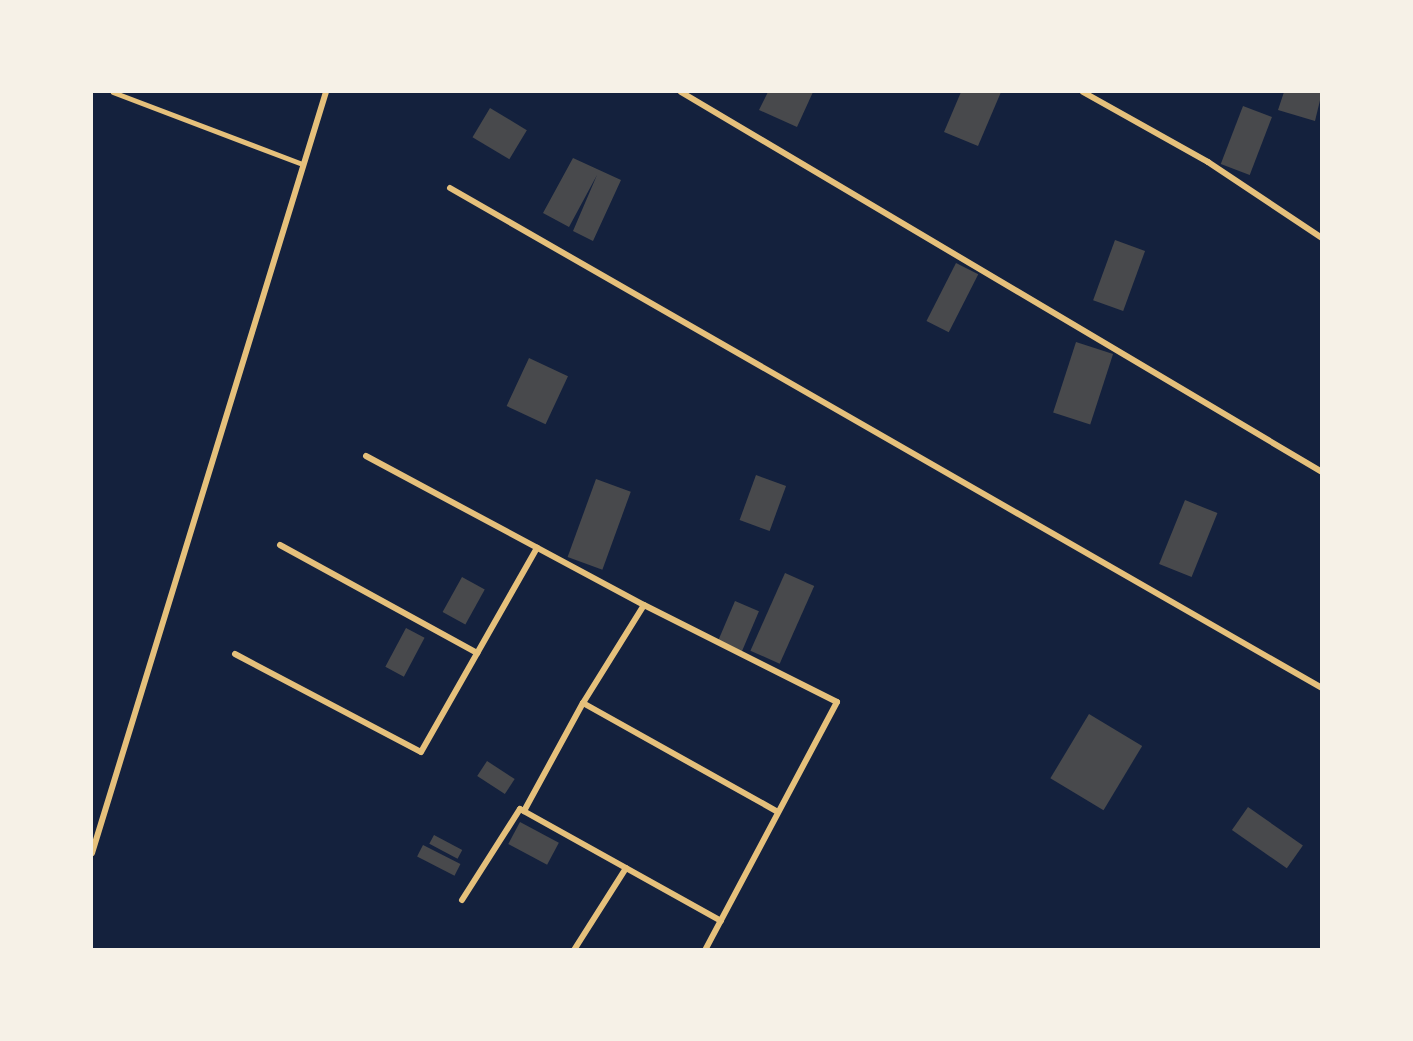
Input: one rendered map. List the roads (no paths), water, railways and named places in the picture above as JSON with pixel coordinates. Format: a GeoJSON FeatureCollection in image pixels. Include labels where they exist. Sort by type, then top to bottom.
{"type":"FeatureCollection","features":[{"type":"Feature","properties":{"kind":"street"},"geometry":{"type":"LineString","coordinates":[[92,853],[326,92]]}},
{"type":"Feature","properties":{"kind":"street"},"geometry":{"type":"LineString","coordinates":[[681,92],[1322,472]]}},
{"type":"Feature","properties":{"kind":"street"},"geometry":{"type":"LineString","coordinates":[[1083,92],[1208,162],[1322,238]]}},
{"type":"Feature","properties":{"kind":"street"},"geometry":{"type":"LineString","coordinates":[[450,188],[1322,688]]}},
{"type":"Feature","properties":{"kind":"street"},"geometry":{"type":"LineString","coordinates":[[366,456],[644,605],[837,702],[705,950]]}},
{"type":"Feature","properties":{"kind":"street"},"geometry":{"type":"LineString","coordinates":[[280,545],[477,653]]}},
{"type":"Feature","properties":{"kind":"street"},"geometry":{"type":"LineString","coordinates":[[235,654],[421,752],[537,548]]}},
{"type":"Feature","properties":{"kind":"street"},"geometry":{"type":"LineString","coordinates":[[524,811],[583,703],[644,605]]}},
{"type":"Feature","properties":{"kind":"street"},"geometry":{"type":"LineString","coordinates":[[583,703],[778,812]]}},
{"type":"Feature","properties":{"kind":"street"},"geometry":{"type":"LineString","coordinates":[[462,900],[520,808],[721,921]]}},
{"type":"Feature","properties":{"kind":"street"},"geometry":{"type":"LineString","coordinates":[[574,950],[626,868]]}},
{"type":"Feature","properties":{"kind":"lane"},"geometry":{"type":"LineString","coordinates":[[113,92],[303,164]]}}]}
